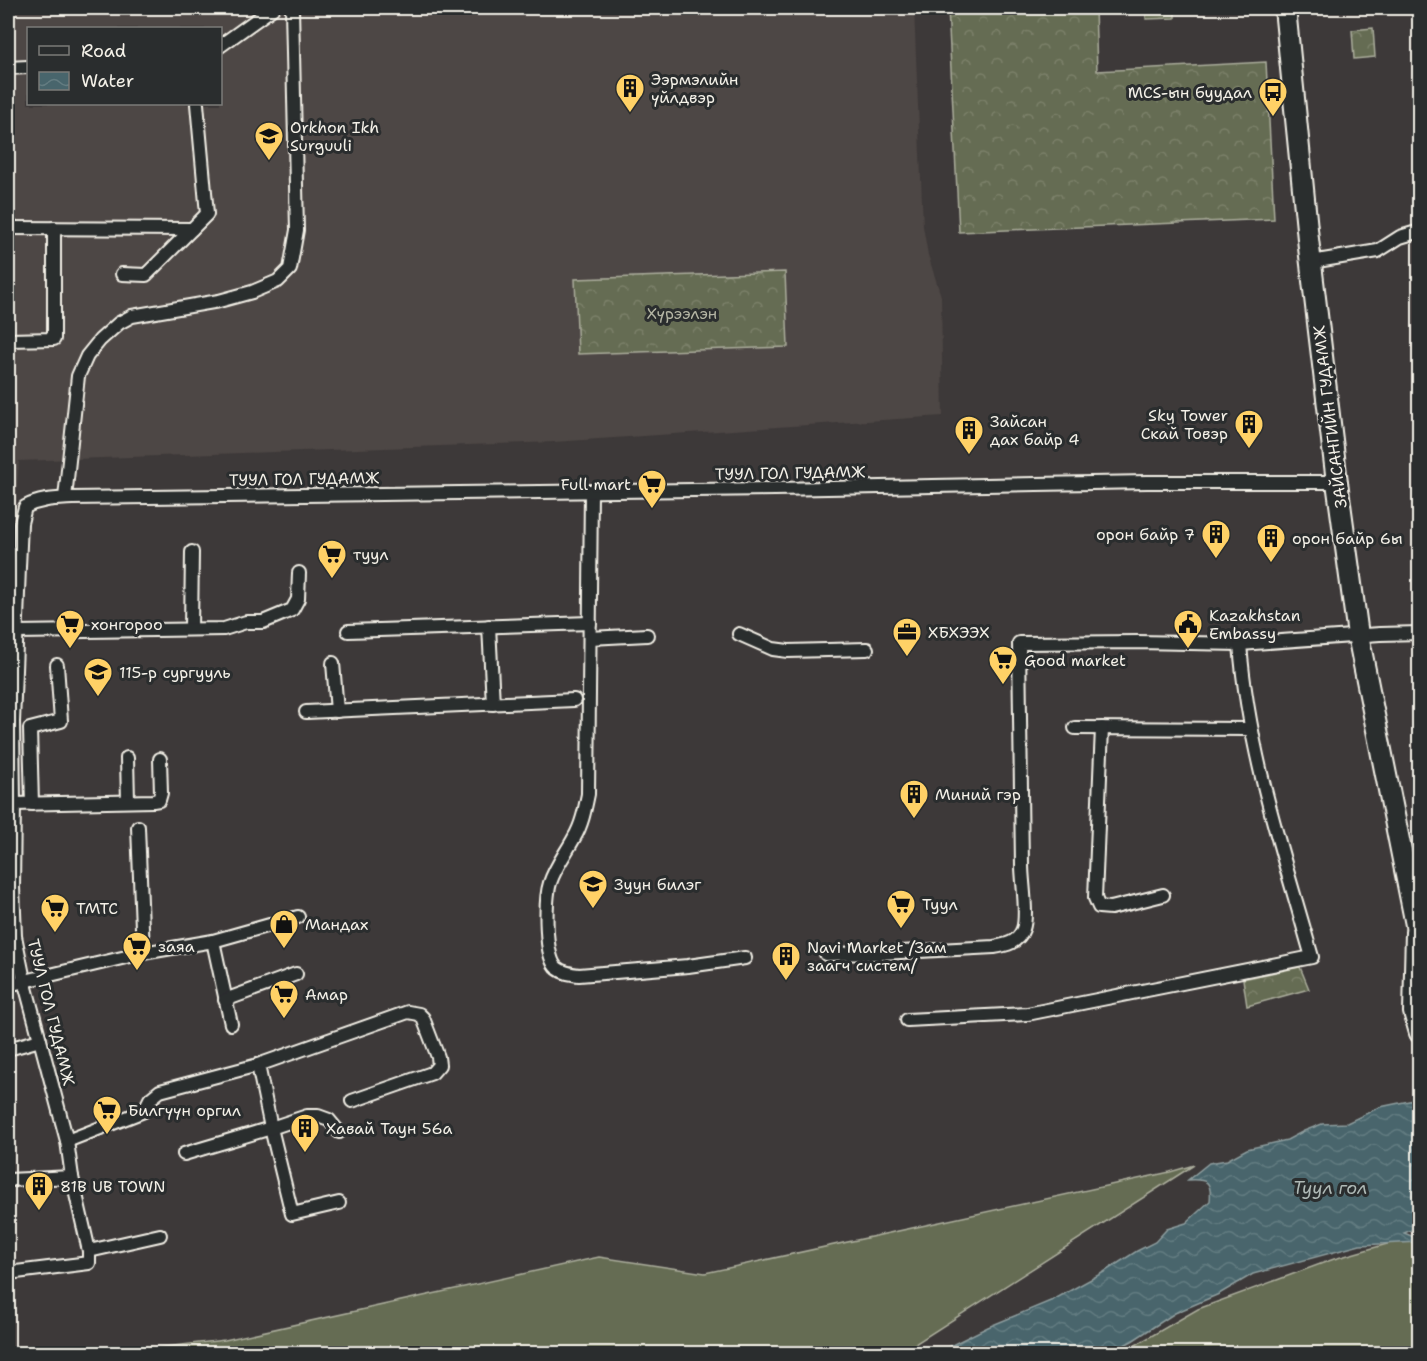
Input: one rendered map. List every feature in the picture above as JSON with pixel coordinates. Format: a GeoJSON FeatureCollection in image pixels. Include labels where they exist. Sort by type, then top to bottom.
{"type":"FeatureCollection","features":[{"type":"Feature","properties":{"kind":"main road","name":"ЗАЙСАНГИЙН ГУДАМЖ"},"geometry":{"type":"LineString","coordinates":[[1285,8],[1311,262],[1358,635],[1418,937],[1414,1011],[1419,1033]]}},
{"type":"Feature","properties":{"kind":"street"},"geometry":{"type":"LineString","coordinates":[[222,45],[273,8]]}},
{"type":"Feature","properties":{"kind":"street"},"geometry":{"type":"LineString","coordinates":[[65,498],[78,376],[87,356],[100,340],[119,323],[132,316],[219,301],[252,292],[278,281],[290,269],[297,230],[292,8]]}},
{"type":"Feature","properties":{"kind":"street"},"geometry":{"type":"LineString","coordinates":[[8,68],[27,67]]}},
{"type":"Feature","properties":{"kind":"street"},"geometry":{"type":"LineString","coordinates":[[122,274],[146,275],[207,214],[197,105]]}},
{"type":"Feature","properties":{"kind":"street"},"geometry":{"type":"LineString","coordinates":[[8,228],[192,229]]}},
{"type":"Feature","properties":{"kind":"street"},"geometry":{"type":"LineString","coordinates":[[8,340],[54,339],[54,228]]}},
{"type":"Feature","properties":{"kind":"street"},"geometry":{"type":"LineString","coordinates":[[1311,262],[1378,251],[1400,237],[1419,231]]}},
{"type":"Feature","properties":{"kind":"street","name":"ТУУЛ ГОЛ ГУДАМЖ"},"geometry":{"type":"LineString","coordinates":[[89,1251],[72,1177],[67,1141],[24,980],[15,936],[10,869],[14,804],[16,632],[12,614],[21,523],[25,507],[33,502],[65,498],[957,487],[1147,482],[1337,482]]}},
{"type":"Feature","properties":{"kind":"street"},"geometry":{"type":"LineString","coordinates":[[591,491],[588,794],[583,818],[549,884],[546,913],[552,960],[556,968],[568,974],[579,975],[688,966],[745,958]]}},
{"type":"Feature","properties":{"kind":"street"},"geometry":{"type":"LineString","coordinates":[[191,629],[192,552]]}},
{"type":"Feature","properties":{"kind":"street"},"geometry":{"type":"LineString","coordinates":[[16,632],[224,629],[246,622],[263,622],[292,610],[298,599],[299,573]]}},
{"type":"Feature","properties":{"kind":"street"},"geometry":{"type":"LineString","coordinates":[[348,631],[590,623]]}},
{"type":"Feature","properties":{"kind":"street"},"geometry":{"type":"LineString","coordinates":[[489,626],[493,704]]}},
{"type":"Feature","properties":{"kind":"street"},"geometry":{"type":"LineString","coordinates":[[826,954],[993,947],[1007,945],[1018,939],[1024,918],[1019,643],[1240,644],[1419,633]]}},
{"type":"Feature","properties":{"kind":"street"},"geometry":{"type":"LineString","coordinates":[[739,634],[773,649],[788,651],[867,650]]}},
{"type":"Feature","properties":{"kind":"street"},"geometry":{"type":"LineString","coordinates":[[590,638],[647,635]]}},
{"type":"Feature","properties":{"kind":"street"},"geometry":{"type":"LineString","coordinates":[[907,1020],[1027,1014],[1311,957],[1266,795],[1251,729],[1240,644]]}},
{"type":"Feature","properties":{"kind":"street"},"geometry":{"type":"LineString","coordinates":[[333,663],[337,711]]}},
{"type":"Feature","properties":{"kind":"street"},"geometry":{"type":"LineString","coordinates":[[32,804],[30,729],[61,721],[57,664]]}},
{"type":"Feature","properties":{"kind":"street"},"geometry":{"type":"LineString","coordinates":[[306,712],[574,700]]}},
{"type":"Feature","properties":{"kind":"street"},"geometry":{"type":"LineString","coordinates":[[1075,728],[1251,729]]}},
{"type":"Feature","properties":{"kind":"street"},"geometry":{"type":"LineString","coordinates":[[1102,728],[1095,898],[1100,907],[1111,908],[1164,895]]}},
{"type":"Feature","properties":{"kind":"street"},"geometry":{"type":"LineString","coordinates":[[127,758],[128,801]]}},
{"type":"Feature","properties":{"kind":"street"},"geometry":{"type":"LineString","coordinates":[[14,804],[159,800],[161,793],[160,759]]}},
{"type":"Feature","properties":{"kind":"street"},"geometry":{"type":"LineString","coordinates":[[138,827],[143,953]]}},
{"type":"Feature","properties":{"kind":"street"},"geometry":{"type":"LineString","coordinates":[[8,985],[143,953],[213,941],[298,917]]}},
{"type":"Feature","properties":{"kind":"street"},"geometry":{"type":"LineString","coordinates":[[213,941],[231,1024]]}},
{"type":"Feature","properties":{"kind":"street"},"geometry":{"type":"LineString","coordinates":[[225,1000],[296,974]]}},
{"type":"Feature","properties":{"kind":"street"},"geometry":{"type":"LineString","coordinates":[[67,1141],[144,1111],[150,1099],[160,1091],[258,1065],[408,1011],[423,1017],[439,1065],[432,1073],[352,1101]]}},
{"type":"Feature","properties":{"kind":"street"},"geometry":{"type":"LineString","coordinates":[[8,1049],[40,1040]]}},
{"type":"Feature","properties":{"kind":"street"},"geometry":{"type":"LineString","coordinates":[[258,1065],[292,1214],[339,1203]]}},
{"type":"Feature","properties":{"kind":"street"},"geometry":{"type":"LineString","coordinates":[[184,1154],[306,1116],[318,1116],[329,1120],[339,1132]]}},
{"type":"Feature","properties":{"kind":"street"},"geometry":{"type":"LineString","coordinates":[[8,1180],[72,1177]]}},
{"type":"Feature","properties":{"kind":"street"},"geometry":{"type":"LineString","coordinates":[[8,1273],[89,1263],[89,1251],[160,1235]]}},
{"type":"Feature","properties":{"kind":"shaded area"},"geometry":{"type":"Polygon","coordinates":[[[8,8],[914,8],[923,226],[928,255],[941,296],[943,416],[554,442],[19,461],[8,622],[8,8]]]}},
{"type":"Feature","properties":{"kind":"green space"},"geometry":{"type":"Polygon","coordinates":[[[948,8],[1095,8],[1097,71],[1266,62],[1274,219],[959,232],[948,8]]]}},
{"type":"Feature","properties":{"kind":"green space"},"geometry":{"type":"Polygon","coordinates":[[[1146,8],[1175,8],[1175,18],[1146,19],[1146,8]]]}},
{"type":"Feature","properties":{"kind":"green space"},"geometry":{"type":"Polygon","coordinates":[[[1373,28],[1375,57],[1354,59],[1352,30],[1373,28]]]}},
{"type":"Feature","properties":{"kind":"green space","name":"Хүрээлэн"},"geometry":{"type":"Polygon","coordinates":[[[785,272],[788,347],[578,354],[575,279],[785,272]]]}},
{"type":"Feature","properties":{"kind":"green space"},"geometry":{"type":"Polygon","coordinates":[[[1300,967],[1309,989],[1247,1006],[1243,979],[1300,967]]]}},
{"type":"Feature","properties":{"kind":"green space"},"geometry":{"type":"Polygon","coordinates":[[[1194,1165],[901,1353],[113,1353],[225,1340],[599,1257],[705,1273],[1194,1165]]]}},
{"type":"Feature","properties":{"kind":"green space"},"geometry":{"type":"Polygon","coordinates":[[[1419,1235],[1419,1353],[1120,1354],[1198,1309],[1334,1259],[1419,1235]]]}},
{"type":"Feature","properties":{"kind":"water","name":"Туул гол"},"geometry":{"type":"Polygon","coordinates":[[[1419,1099],[1419,1227],[1404,1233],[1419,1239],[1419,1242],[1360,1245],[1253,1274],[1219,1294],[1175,1313],[1109,1353],[939,1353],[988,1327],[1053,1300],[1155,1242],[1167,1229],[1186,1223],[1210,1201],[1210,1189],[1207,1183],[1200,1180],[1188,1180],[1209,1163],[1227,1160],[1247,1149],[1287,1140],[1322,1124],[1347,1123],[1380,1107],[1419,1099]]]}},
{"type":"Feature","properties":{"kind":"place","name":"Ээрмэлийн үйлдвэр"},"geometry":{"type":"Point","coordinates":[630,114]}},
{"type":"Feature","properties":{"kind":"place","name":"MCS-ын буудал"},"geometry":{"type":"Point","coordinates":[1273,118]}},
{"type":"Feature","properties":{"kind":"place","name":"Orkhon Ikh Surguuli"},"geometry":{"type":"Point","coordinates":[269,162]}},
{"type":"Feature","properties":{"kind":"place","name":"Sky Tower Скай Товэр"},"geometry":{"type":"Point","coordinates":[1249,450]}},
{"type":"Feature","properties":{"kind":"place","name":"Зайсан дах байр 4"},"geometry":{"type":"Point","coordinates":[969,456]}},
{"type":"Feature","properties":{"kind":"place","name":"Full mart"},"geometry":{"type":"Point","coordinates":[652,510]}},
{"type":"Feature","properties":{"kind":"place","name":"орон байр 7"},"geometry":{"type":"Point","coordinates":[1216,560]}},
{"type":"Feature","properties":{"kind":"place","name":"орон байр 6ы"},"geometry":{"type":"Point","coordinates":[1271,564]}},
{"type":"Feature","properties":{"kind":"place","name":"туул"},"geometry":{"type":"Point","coordinates":[332,580]}},
{"type":"Feature","properties":{"kind":"place","name":"хонгороо"},"geometry":{"type":"Point","coordinates":[70,650]}},
{"type":"Feature","properties":{"kind":"place","name":"Kazakhstan Embassy"},"geometry":{"type":"Point","coordinates":[1188,650]}},
{"type":"Feature","properties":{"kind":"place","name":"ХБХЭЭХ"},"geometry":{"type":"Point","coordinates":[907,658]}},
{"type":"Feature","properties":{"kind":"place","name":"Good market"},"geometry":{"type":"Point","coordinates":[1003,686]}},
{"type":"Feature","properties":{"kind":"place","name":"115-р сургууль"},"geometry":{"type":"Point","coordinates":[98,698]}},
{"type":"Feature","properties":{"kind":"place","name":"Миний гэр"},"geometry":{"type":"Point","coordinates":[914,820]}},
{"type":"Feature","properties":{"kind":"place","name":"Зуун билэг"},"geometry":{"type":"Point","coordinates":[593,910]}},
{"type":"Feature","properties":{"kind":"place","name":"Туул"},"geometry":{"type":"Point","coordinates":[901,930]}},
{"type":"Feature","properties":{"kind":"place","name":"ТМТС"},"geometry":{"type":"Point","coordinates":[55,934]}},
{"type":"Feature","properties":{"kind":"place","name":"Мандах"},"geometry":{"type":"Point","coordinates":[284,950]}},
{"type":"Feature","properties":{"kind":"place","name":"заяа"},"geometry":{"type":"Point","coordinates":[137,972]}},
{"type":"Feature","properties":{"kind":"place","name":"Navi Market /Зам заагч систем/"},"geometry":{"type":"Point","coordinates":[786,982]}},
{"type":"Feature","properties":{"kind":"place","name":"Амар"},"geometry":{"type":"Point","coordinates":[284,1020]}},
{"type":"Feature","properties":{"kind":"place","name":"Билгүүн оргил"},"geometry":{"type":"Point","coordinates":[107,1136]}},
{"type":"Feature","properties":{"kind":"place","name":"Хавай Таун 56а"},"geometry":{"type":"Point","coordinates":[305,1154]}},
{"type":"Feature","properties":{"kind":"place","name":"81В UB TOWN"},"geometry":{"type":"Point","coordinates":[39,1212]}}]}
